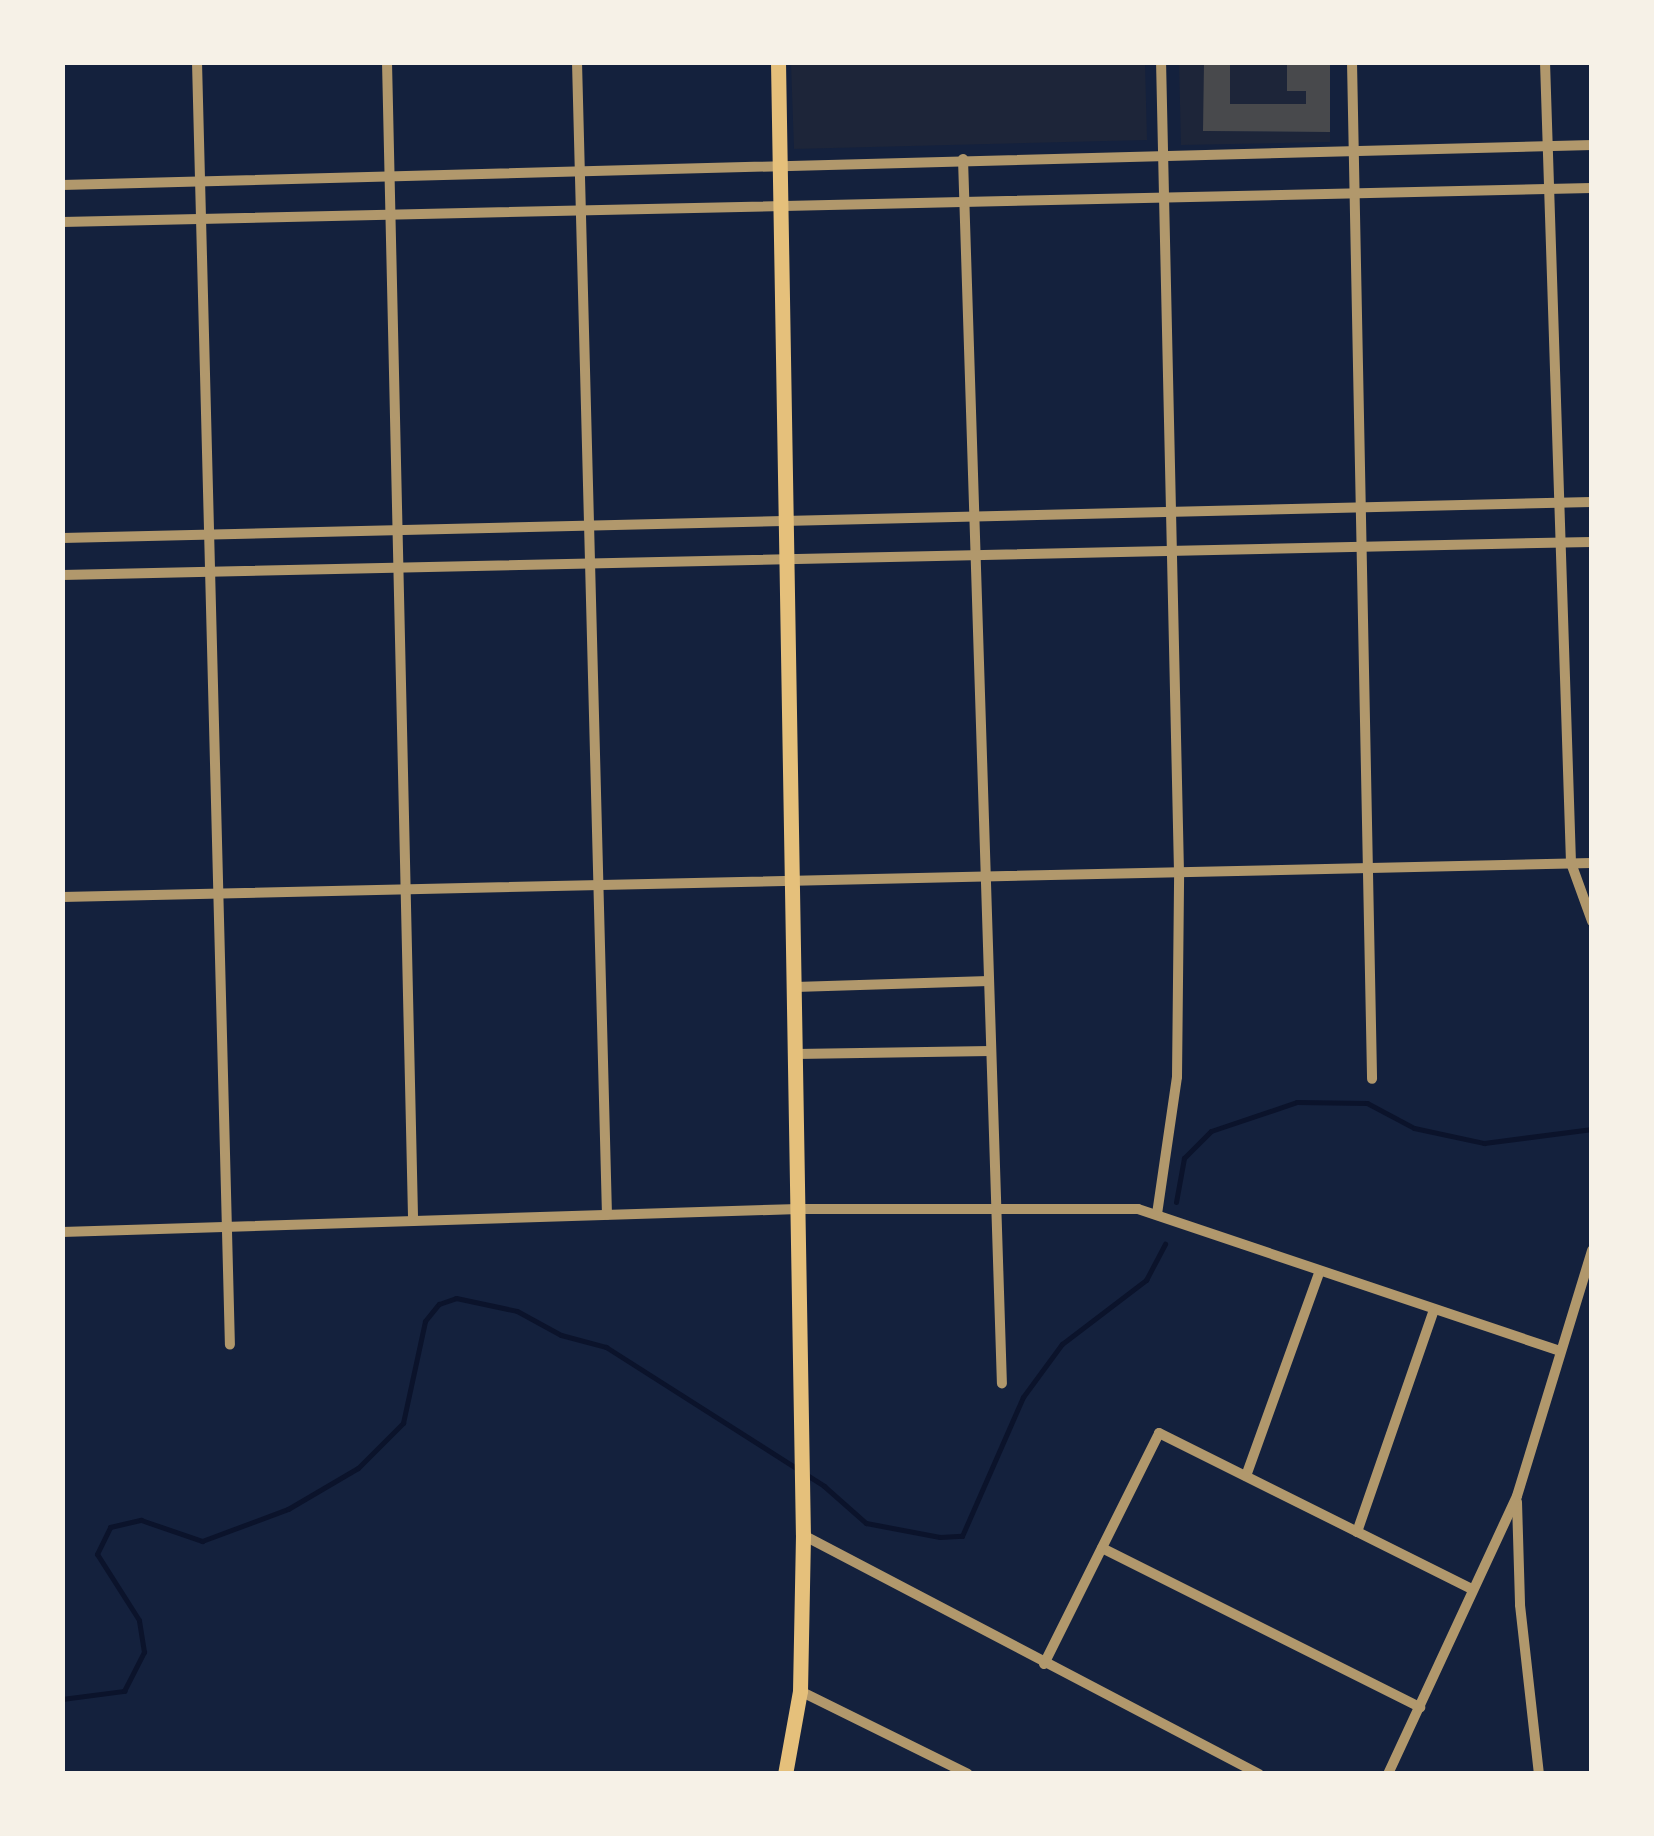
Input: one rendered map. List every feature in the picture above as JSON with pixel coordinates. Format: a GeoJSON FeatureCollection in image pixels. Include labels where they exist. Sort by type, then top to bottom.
{"type":"FeatureCollection","features":[{"type":"Feature","properties":{"kind":"main road"},"geometry":{"type":"LineString","coordinates":[[778,62],[803,1503],[800,1690],[786,1774]]}},
{"type":"Feature","properties":{"kind":"street"},"geometry":{"type":"LineString","coordinates":[[197,62],[230,1345]]}},
{"type":"Feature","properties":{"kind":"street"},"geometry":{"type":"LineString","coordinates":[[387,62],[413,1221]]}},
{"type":"Feature","properties":{"kind":"street"},"geometry":{"type":"LineString","coordinates":[[578,62],[607,1215]]}},
{"type":"Feature","properties":{"kind":"street"},"geometry":{"type":"LineString","coordinates":[[1157,1214],[1178,1077],[1179,872],[1161,62]]}},
{"type":"Feature","properties":{"kind":"street"},"geometry":{"type":"LineString","coordinates":[[1352,62],[1372,1078]]}},
{"type":"Feature","properties":{"kind":"street"},"geometry":{"type":"LineString","coordinates":[[1545,62],[1571,863],[1592,921]]}},
{"type":"Feature","properties":{"kind":"street"},"geometry":{"type":"LineString","coordinates":[[62,185],[1592,145]]}},
{"type":"Feature","properties":{"kind":"street"},"geometry":{"type":"LineString","coordinates":[[963,160],[978,516],[1002,1383]]}},
{"type":"Feature","properties":{"kind":"street"},"geometry":{"type":"LineString","coordinates":[[62,222],[1592,188]]}},
{"type":"Feature","properties":{"kind":"street"},"geometry":{"type":"LineString","coordinates":[[62,538],[1592,502]]}},
{"type":"Feature","properties":{"kind":"street"},"geometry":{"type":"LineString","coordinates":[[62,575],[1592,542]]}},
{"type":"Feature","properties":{"kind":"street"},"geometry":{"type":"LineString","coordinates":[[62,897],[1592,863]]}},
{"type":"Feature","properties":{"kind":"street"},"geometry":{"type":"LineString","coordinates":[[795,987],[989,981]]}},
{"type":"Feature","properties":{"kind":"street"},"geometry":{"type":"LineString","coordinates":[[796,1054],[991,1050]]}},
{"type":"Feature","properties":{"kind":"street"},"geometry":{"type":"LineString","coordinates":[[62,1232],[995,1205],[1157,1214],[1433,1312],[1558,1350]]}},
{"type":"Feature","properties":{"kind":"street"},"geometry":{"type":"LineString","coordinates":[[1388,1774],[1516,1496],[1592,1250]]}},
{"type":"Feature","properties":{"kind":"street"},"geometry":{"type":"LineString","coordinates":[[1246,1476],[1320,1270]]}},
{"type":"Feature","properties":{"kind":"street"},"geometry":{"type":"LineString","coordinates":[[1357,1532],[1433,1312]]}},
{"type":"Feature","properties":{"kind":"street"},"geometry":{"type":"LineString","coordinates":[[1044,1664],[1159,1433],[1472,1589]]}},
{"type":"Feature","properties":{"kind":"street"},"geometry":{"type":"LineString","coordinates":[[1516,1496],[1520,1605],[1540,1774]]}},
{"type":"Feature","properties":{"kind":"street"},"geometry":{"type":"LineString","coordinates":[[803,1535],[1259,1774]]}},
{"type":"Feature","properties":{"kind":"street"},"geometry":{"type":"LineString","coordinates":[[1102,1548],[1420,1707]]}},
{"type":"Feature","properties":{"kind":"street"},"geometry":{"type":"LineString","coordinates":[[800,1690],[968,1774]]}},
{"type":"Feature","properties":{"kind":"shaded area"},"geometry":{"type":"Polygon","coordinates":[[[791,63],[1145,63],[1147,140],[794,149],[791,63]]]}},
{"type":"Feature","properties":{"kind":"shaded area"},"geometry":{"type":"Polygon","coordinates":[[[1179,63],[1204,63],[1204,131],[1330,132],[1330,142],[1181,145],[1179,63]]]}},
{"type":"Feature","properties":{"kind":"shaded area"},"geometry":{"type":"Polygon","coordinates":[[[1230,63],[1287,63],[1287,90],[1306,91],[1306,104],[1230,104],[1230,63]]]}},
{"type":"Feature","properties":{"kind":"building"},"geometry":{"type":"Polygon","coordinates":[[[1204,62],[1230,62],[1230,104],[1306,104],[1306,91],[1287,91],[1287,62],[1330,62],[1330,132],[1203,131],[1204,62]]]}},
{"type":"Feature","properties":{"kind":"waterway"},"geometry":{"type":"LineString","coordinates":[[1176,1202],[1184,1158],[1211,1131],[1297,1102],[1367,1103],[1414,1128],[1484,1143],[1592,1129]]}},
{"type":"Feature","properties":{"kind":"waterway"},"geometry":{"type":"LineString","coordinates":[[62,1699],[124,1691],[144,1652],[139,1620],[97,1554],[110,1527],[141,1520],[202,1541],[288,1509],[358,1468],[403,1423],[425,1321],[439,1304],[456,1298],[517,1311],[561,1335],[606,1347],[824,1486],[866,1523],[940,1537],[962,1536],[1023,1397],[1062,1344],[1146,1280],[1165,1244]]}}]}
